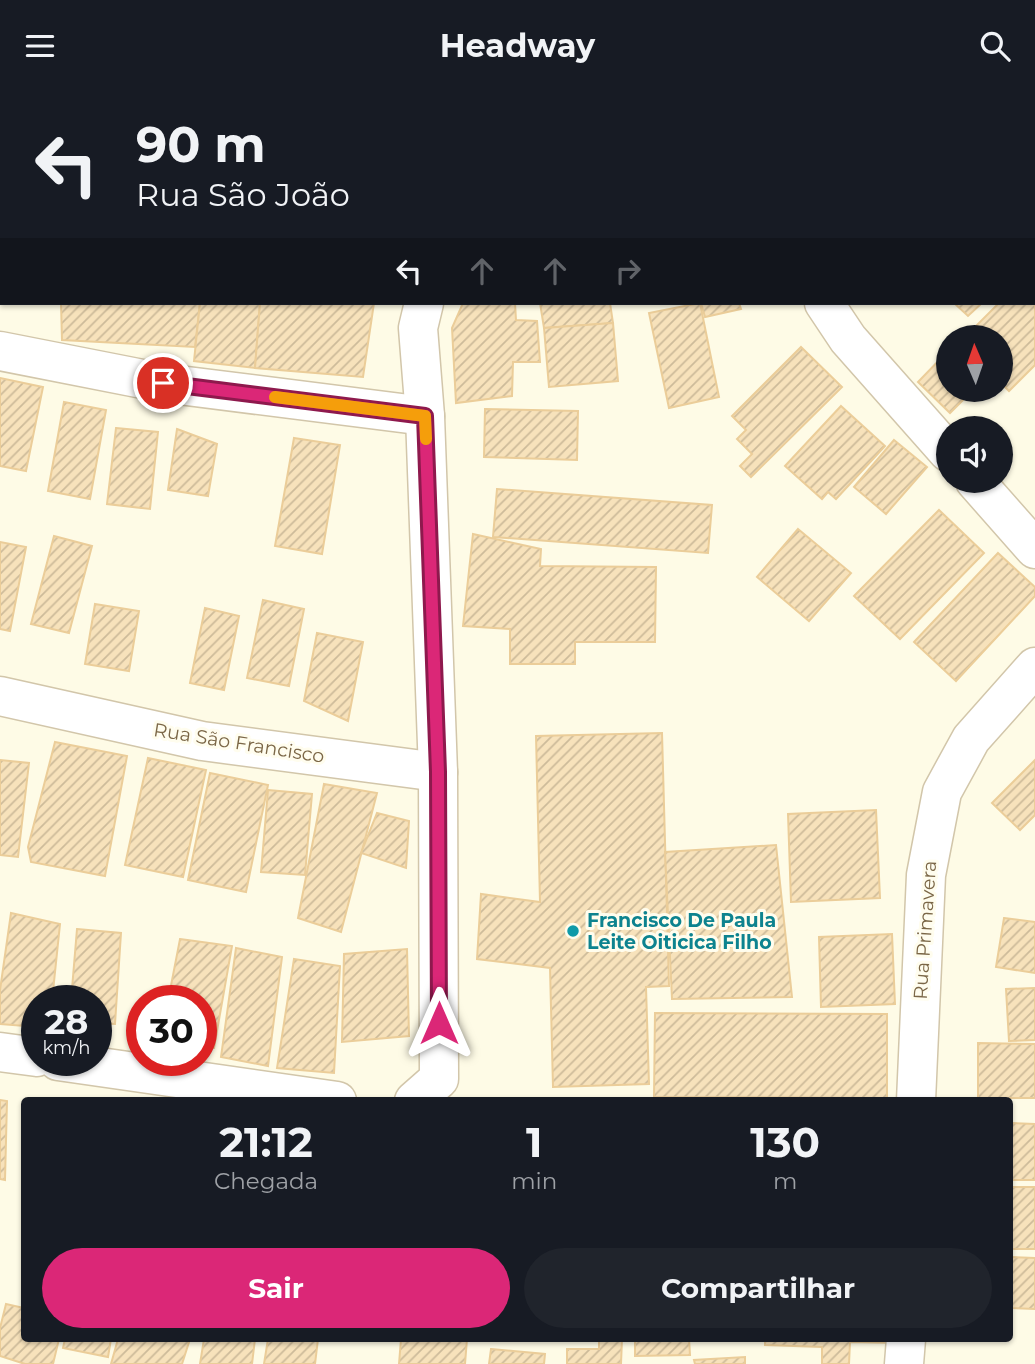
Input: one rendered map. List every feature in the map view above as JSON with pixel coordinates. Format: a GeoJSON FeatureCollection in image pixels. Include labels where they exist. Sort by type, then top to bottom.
{"type":"FeatureCollection","features":[{"type":"Feature","properties":{"kind":"street"},"geometry":{"type":"LineString","coordinates":[[419,1097],[439,1079],[438,772],[425,416],[418,328],[424,305]]}},
{"type":"Feature","properties":{"kind":"street"},"geometry":{"type":"LineString","coordinates":[[825,305],[848,339],[936,438]]}},
{"type":"Feature","properties":{"kind":"street"},"geometry":{"type":"LineString","coordinates":[[0,351],[163,383],[425,416]]}},
{"type":"Feature","properties":{"kind":"street"},"geometry":{"type":"LineString","coordinates":[[986,493],[1035,549]]}},
{"type":"Feature","properties":{"kind":"street","name":"Rua Primavera"},"geometry":{"type":"LineString","coordinates":[[916,1097],[926,875],[942,792],[971,739],[1035,667]]}},
{"type":"Feature","properties":{"kind":"street","name":"Rua São Francisco"},"geometry":{"type":"LineString","coordinates":[[0,695],[202,741],[438,772]]}},
{"type":"Feature","properties":{"kind":"street"},"geometry":{"type":"LineString","coordinates":[[0,1052],[21,1055]]}},
{"type":"Feature","properties":{"kind":"street"},"geometry":{"type":"LineString","coordinates":[[112,1069],[309,1097]]}},
{"type":"Feature","properties":{"kind":"street"},"geometry":{"type":"LineString","coordinates":[[904,1364],[905,1342]]}},
{"type":"Feature","properties":{"kind":"building"},"geometry":{"type":"Polygon","coordinates":[[[61,305],[200,305],[195,347],[62,340],[61,305]]]}},
{"type":"Feature","properties":{"kind":"building"},"geometry":{"type":"Polygon","coordinates":[[[200,305],[260,305],[255,368],[194,361],[200,305]]]}},
{"type":"Feature","properties":{"kind":"building"},"geometry":{"type":"Polygon","coordinates":[[[260,305],[374,305],[363,377],[255,368],[260,305]]]}},
{"type":"Feature","properties":{"kind":"building"},"geometry":{"type":"Polygon","coordinates":[[[462,305],[515,305],[516,320],[537,321],[540,362],[513,362],[512,396],[456,403],[452,328],[462,305]]]}},
{"type":"Feature","properties":{"kind":"building"},"geometry":{"type":"Polygon","coordinates":[[[540,305],[610,305],[613,323],[544,328],[540,305]]]}},
{"type":"Feature","properties":{"kind":"building"},"geometry":{"type":"Polygon","coordinates":[[[700,305],[719,397],[669,408],[649,313],[700,305]]]}},
{"type":"Feature","properties":{"kind":"building"},"geometry":{"type":"Polygon","coordinates":[[[702,305],[740,305],[741,309],[705,317],[702,305]]]}},
{"type":"Feature","properties":{"kind":"building"},"geometry":{"type":"Polygon","coordinates":[[[956,305],[980,305],[968,316],[956,305]]]}},
{"type":"Feature","properties":{"kind":"building"},"geometry":{"type":"Polygon","coordinates":[[[997,305],[1035,305],[1035,365],[1013,387],[1013,325],[977,325],[997,305]]]}},
{"type":"Feature","properties":{"kind":"building"},"geometry":{"type":"Polygon","coordinates":[[[613,323],[618,381],[549,387],[544,328],[613,323]]]}},
{"type":"Feature","properties":{"kind":"building"},"geometry":{"type":"Polygon","coordinates":[[[801,347],[842,387],[751,477],[740,466],[752,454],[737,439],[746,430],[732,416],[801,347]]]}},
{"type":"Feature","properties":{"kind":"building"},"geometry":{"type":"Polygon","coordinates":[[[936,363],[936,399],[918,382],[936,363]]]}},
{"type":"Feature","properties":{"kind":"building"},"geometry":{"type":"Polygon","coordinates":[[[0,378],[43,387],[26,471],[0,466],[0,378]]]}},
{"type":"Feature","properties":{"kind":"building"},"geometry":{"type":"Polygon","coordinates":[[[64,402],[106,410],[90,499],[48,491],[64,402]]]}},
{"type":"Feature","properties":{"kind":"building"},"geometry":{"type":"Polygon","coordinates":[[[940,403],[960,403],[950,413],[940,403]]]}},
{"type":"Feature","properties":{"kind":"building"},"geometry":{"type":"Polygon","coordinates":[[[841,406],[885,446],[836,499],[828,492],[822,499],[785,466],[841,406]]]}},
{"type":"Feature","properties":{"kind":"building"},"geometry":{"type":"Polygon","coordinates":[[[485,409],[578,411],[577,460],[484,457],[485,409]]]}},
{"type":"Feature","properties":{"kind":"building"},"geometry":{"type":"Polygon","coordinates":[[[116,428],[158,432],[150,509],[107,504],[116,428]]]}},
{"type":"Feature","properties":{"kind":"building"},"geometry":{"type":"Polygon","coordinates":[[[177,429],[217,444],[208,496],[168,490],[177,429]]]}},
{"type":"Feature","properties":{"kind":"building"},"geometry":{"type":"Polygon","coordinates":[[[294,438],[340,445],[322,554],[275,546],[294,438]]]}},
{"type":"Feature","properties":{"kind":"building"},"geometry":{"type":"Polygon","coordinates":[[[894,440],[927,467],[886,514],[854,487],[894,440]]]}},
{"type":"Feature","properties":{"kind":"building"},"geometry":{"type":"Polygon","coordinates":[[[497,489],[712,505],[708,553],[493,537],[497,489]]]}},
{"type":"Feature","properties":{"kind":"building"},"geometry":{"type":"Polygon","coordinates":[[[939,510],[984,553],[900,639],[854,596],[939,510]]]}},
{"type":"Feature","properties":{"kind":"building"},"geometry":{"type":"Polygon","coordinates":[[[798,529],[851,573],[809,621],[757,577],[798,529]]]}},
{"type":"Feature","properties":{"kind":"building"},"geometry":{"type":"Polygon","coordinates":[[[473,534],[541,549],[540,566],[656,567],[655,642],[575,642],[575,664],[510,664],[510,629],[463,626],[473,534]]]}},
{"type":"Feature","properties":{"kind":"building"},"geometry":{"type":"Polygon","coordinates":[[[54,536],[92,546],[69,633],[31,624],[54,536]]]}},
{"type":"Feature","properties":{"kind":"building"},"geometry":{"type":"Polygon","coordinates":[[[0,542],[26,547],[10,631],[0,629],[0,542]]]}},
{"type":"Feature","properties":{"kind":"building"},"geometry":{"type":"Polygon","coordinates":[[[998,553],[1035,587],[1035,596],[956,681],[914,642],[998,553]]]}},
{"type":"Feature","properties":{"kind":"building"},"geometry":{"type":"Polygon","coordinates":[[[263,600],[304,609],[289,686],[247,678],[263,600]]]}},
{"type":"Feature","properties":{"kind":"building"},"geometry":{"type":"Polygon","coordinates":[[[95,604],[139,611],[129,671],[85,664],[95,604]]]}},
{"type":"Feature","properties":{"kind":"building"},"geometry":{"type":"Polygon","coordinates":[[[205,608],[239,616],[224,690],[190,683],[205,608]]]}},
{"type":"Feature","properties":{"kind":"building"},"geometry":{"type":"Polygon","coordinates":[[[317,633],[363,642],[348,721],[304,701],[317,633]]]}},
{"type":"Feature","properties":{"kind":"building","name":"Francisco De Paula Leite Oiticica Filho"},"geometry":{"type":"Polygon","coordinates":[[[662,733],[669,986],[646,987],[649,1084],[553,1087],[550,968],[477,959],[481,894],[540,902],[536,736],[662,733]]]}},
{"type":"Feature","properties":{"kind":"building"},"geometry":{"type":"Polygon","coordinates":[[[55,742],[127,756],[105,876],[31,862],[28,847],[55,742]]]}},
{"type":"Feature","properties":{"kind":"building"},"geometry":{"type":"Polygon","coordinates":[[[148,758],[206,770],[183,877],[125,865],[148,758]]]}},
{"type":"Feature","properties":{"kind":"building"},"geometry":{"type":"Polygon","coordinates":[[[0,760],[29,763],[18,857],[0,855],[0,760]]]}},
{"type":"Feature","properties":{"kind":"building"},"geometry":{"type":"Polygon","coordinates":[[[1035,760],[1035,815],[1020,830],[992,803],[1035,760]]]}},
{"type":"Feature","properties":{"kind":"building"},"geometry":{"type":"Polygon","coordinates":[[[210,773],[268,785],[246,892],[188,880],[210,773]]]}},
{"type":"Feature","properties":{"kind":"building"},"geometry":{"type":"Polygon","coordinates":[[[324,784],[377,793],[341,932],[298,918],[324,784]]]}},
{"type":"Feature","properties":{"kind":"building"},"geometry":{"type":"Polygon","coordinates":[[[268,790],[312,794],[305,875],[261,872],[268,790]]]}},
{"type":"Feature","properties":{"kind":"building"},"geometry":{"type":"Polygon","coordinates":[[[876,810],[880,898],[791,902],[788,814],[876,810]]]}},
{"type":"Feature","properties":{"kind":"building"},"geometry":{"type":"Polygon","coordinates":[[[377,813],[409,821],[406,868],[361,853],[377,813]]]}},
{"type":"Feature","properties":{"kind":"building"},"geometry":{"type":"Polygon","coordinates":[[[776,845],[792,997],[672,999],[665,852],[776,845]]]}},
{"type":"Feature","properties":{"kind":"building"},"geometry":{"type":"Polygon","coordinates":[[[11,913],[60,924],[54,985],[21,985],[21,1026],[0,1024],[0,990],[11,913]]]}},
{"type":"Feature","properties":{"kind":"building"},"geometry":{"type":"Polygon","coordinates":[[[1004,918],[1035,922],[1035,973],[996,967],[1004,918]]]}},
{"type":"Feature","properties":{"kind":"building"},"geometry":{"type":"Polygon","coordinates":[[[77,929],[121,933],[115,1024],[112,1024],[112,985],[72,985],[77,929]]]}},
{"type":"Feature","properties":{"kind":"building"},"geometry":{"type":"Polygon","coordinates":[[[892,934],[895,1004],[821,1007],[819,937],[892,934]]]}},
{"type":"Feature","properties":{"kind":"building"},"geometry":{"type":"Polygon","coordinates":[[[180,939],[232,946],[217,1031],[217,985],[171,985],[180,939]]]}},
{"type":"Feature","properties":{"kind":"building"},"geometry":{"type":"Polygon","coordinates":[[[236,948],[282,957],[268,1066],[221,1057],[236,948]]]}},
{"type":"Feature","properties":{"kind":"building"},"geometry":{"type":"Polygon","coordinates":[[[407,949],[409,1036],[342,1042],[344,954],[407,949]]]}},
{"type":"Feature","properties":{"kind":"building"},"geometry":{"type":"Polygon","coordinates":[[[294,959],[340,966],[334,1073],[277,1068],[294,959]]]}},
{"type":"Feature","properties":{"kind":"building"},"geometry":{"type":"Polygon","coordinates":[[[1035,988],[1035,1040],[1009,1041],[1006,989],[1035,988]]]}},
{"type":"Feature","properties":{"kind":"building"},"geometry":{"type":"Polygon","coordinates":[[[655,1013],[887,1014],[887,1097],[654,1097],[655,1013]]]}},
{"type":"Feature","properties":{"kind":"building"},"geometry":{"type":"Polygon","coordinates":[[[978,1043],[1035,1044],[1035,1098],[978,1097],[978,1043]]]}},
{"type":"Feature","properties":{"kind":"building"},"geometry":{"type":"Polygon","coordinates":[[[0,1100],[7,1101],[5,1180],[0,1179],[0,1100]]]}},
{"type":"Feature","properties":{"kind":"building"},"geometry":{"type":"Polygon","coordinates":[[[1013,1123],[1035,1124],[1035,1180],[1013,1180],[1013,1123]]]}},
{"type":"Feature","properties":{"kind":"building"},"geometry":{"type":"Polygon","coordinates":[[[1013,1187],[1035,1187],[1035,1249],[1013,1249],[1013,1187]]]}},
{"type":"Feature","properties":{"kind":"building"},"geometry":{"type":"Polygon","coordinates":[[[1013,1257],[1035,1258],[1035,1309],[1013,1308],[1013,1257]]]}},
{"type":"Feature","properties":{"kind":"building"},"geometry":{"type":"Polygon","coordinates":[[[6,1304],[21,1307],[21,1342],[58,1342],[53,1364],[25,1364],[0,1356],[0,1328],[6,1304]]]}},
{"type":"Feature","properties":{"kind":"building"},"geometry":{"type":"Polygon","coordinates":[[[64,1342],[110,1342],[108,1357],[63,1348],[64,1342]]]}},
{"type":"Feature","properties":{"kind":"building"},"geometry":{"type":"Polygon","coordinates":[[[117,1342],[189,1342],[182,1364],[111,1364],[117,1342]]]}},
{"type":"Feature","properties":{"kind":"building"},"geometry":{"type":"Polygon","coordinates":[[[204,1342],[255,1342],[252,1364],[200,1364],[204,1342]]]}},
{"type":"Feature","properties":{"kind":"building"},"geometry":{"type":"Polygon","coordinates":[[[268,1342],[318,1342],[315,1364],[264,1364],[268,1342]]]}},
{"type":"Feature","properties":{"kind":"building"},"geometry":{"type":"Polygon","coordinates":[[[401,1342],[467,1342],[465,1364],[399,1364],[401,1342]]]}},
{"type":"Feature","properties":{"kind":"building"},"geometry":{"type":"Polygon","coordinates":[[[599,1342],[622,1342],[621,1364],[567,1364],[567,1349],[599,1349],[599,1342]]]}},
{"type":"Feature","properties":{"kind":"building"},"geometry":{"type":"Polygon","coordinates":[[[635,1342],[689,1342],[690,1355],[635,1356],[635,1342]]]}},
{"type":"Feature","properties":{"kind":"building"},"geometry":{"type":"Polygon","coordinates":[[[765,1342],[850,1342],[849,1364],[822,1364],[822,1347],[765,1345],[765,1342]]]}},
{"type":"Feature","properties":{"kind":"building"},"geometry":{"type":"Polygon","coordinates":[[[491,1349],[545,1354],[544,1364],[489,1364],[491,1349]]]}},
{"type":"Feature","properties":{"kind":"building"},"geometry":{"type":"Polygon","coordinates":[[[745,1357],[745,1364],[695,1364],[694,1360],[745,1357]]]}},
{"type":"Feature","properties":{"kind":"slow traffic"},"geometry":{"type":"LineString","coordinates":[[275,397],[425,416],[426,439]]}},
{"type":"Feature","properties":{"kind":"place","name":"Francisco De Paula Leite Oiticica Filho"},"geometry":{"type":"Point","coordinates":[573,931]}},
{"type":"Feature","properties":{"kind":"route"},"geometry":{"type":"LineString","coordinates":[[163,383],[425,416],[438,772],[439,1023]]}}]}
